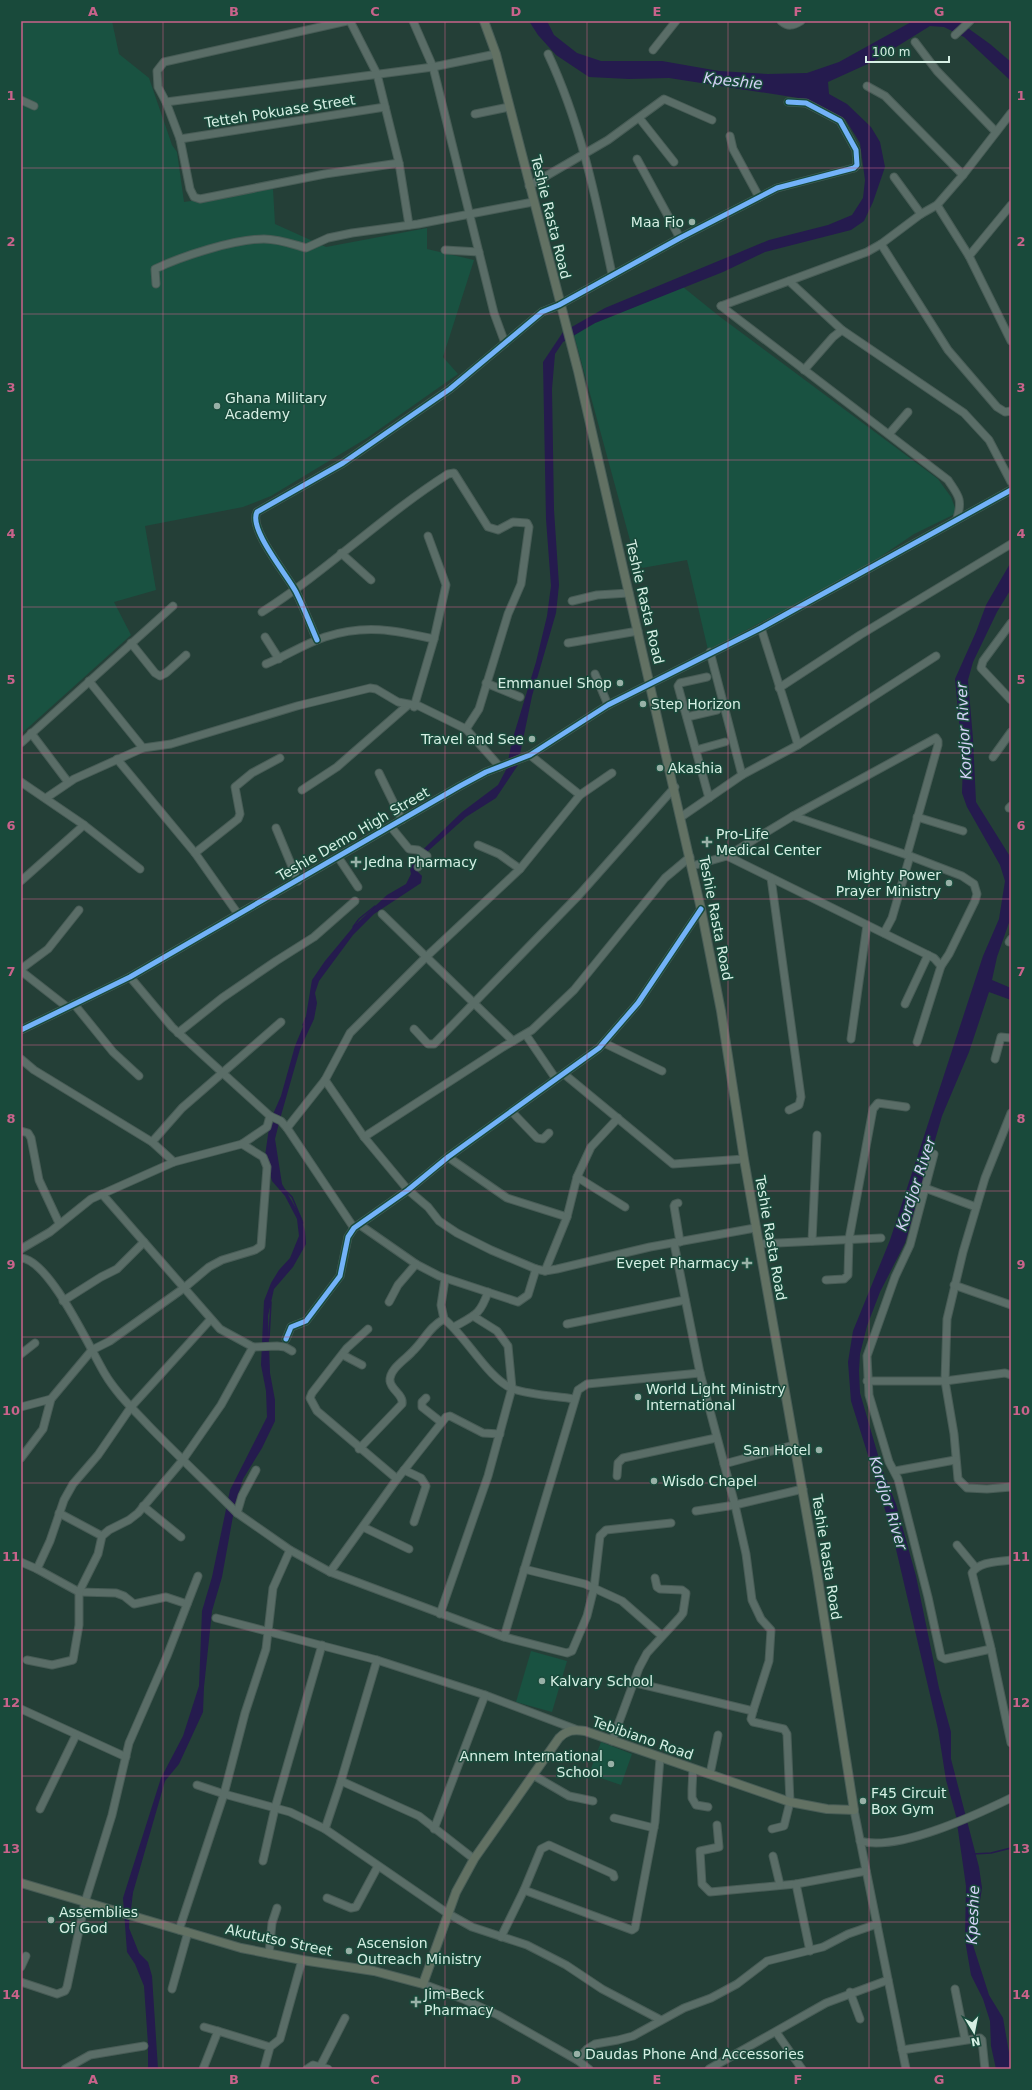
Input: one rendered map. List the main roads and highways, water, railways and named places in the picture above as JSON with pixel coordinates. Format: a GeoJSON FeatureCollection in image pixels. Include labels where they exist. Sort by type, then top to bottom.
{"type":"FeatureCollection","features":[{"type":"Feature","properties":{"kind":"main road","name":"Teshie Rasta Road"},"geometry":{"type":"LineString","coordinates":[[484,21],[496,54],[559,305],[569,339],[675,787],[701,909],[721,1011],[755,1228],[803,1489],[854,1810]]}},
{"type":"Feature","properties":{"kind":"main road","name":"Tebibiano Road"},"geometry":{"type":"LineString","coordinates":[[423,1984],[447,1913],[456,1892],[474,1859],[559,1738],[575,1729],[790,1802],[827,1809],[854,1810]]}},
{"type":"Feature","properties":{"kind":"main road","name":"Akututso Street"},"geometry":{"type":"LineString","coordinates":[[21,1883],[112,1909],[144,1920],[269,1954],[374,1971],[423,1984]]}},
{"type":"Feature","properties":{"kind":"water","name":"Kpeshie"},"geometry":{"type":"Polygon","coordinates":[[[529,21],[547,21],[554,35],[577,53],[601,61],[662,61],[719,71],[768,74],[807,73],[839,62],[913,21],[958,21],[990,44],[1011,62],[1011,81],[964,37],[944,27],[930,26],[872,62],[828,82],[829,94],[847,104],[871,127],[880,142],[885,167],[873,202],[864,221],[851,230],[765,252],[723,272],[595,323],[563,342],[555,354],[552,389],[554,510],[559,585],[556,613],[532,696],[519,759],[508,761],[512,741],[536,662],[547,616],[551,586],[546,519],[543,362],[563,332],[605,308],[769,240],[828,225],[852,215],[863,198],[865,180],[860,143],[845,119],[805,99],[669,78],[629,79],[589,77],[556,55],[538,35],[529,21]]]}},
{"type":"Feature","properties":{"kind":"water"},"geometry":{"type":"Polygon","coordinates":[[[1011,562],[1011,589],[997,612],[973,662],[968,680],[976,802],[1011,858],[1011,917],[997,957],[992,980],[1011,988],[1011,1000],[989,992],[969,1052],[942,1116],[905,1243],[880,1292],[867,1326],[860,1354],[859,1371],[860,1393],[882,1469],[896,1504],[916,1576],[939,1688],[951,1732],[951,1759],[979,1867],[982,1888],[973,1945],[989,1995],[1003,2018],[1011,2064],[1011,2069],[996,2069],[991,2046],[990,2021],[983,1999],[971,1975],[965,1940],[966,1886],[956,1816],[946,1780],[938,1729],[892,1532],[851,1401],[848,1362],[853,1331],[890,1240],[983,956],[999,919],[1005,881],[1000,865],[967,807],[962,793],[963,763],[955,679],[976,632],[986,605],[1011,562]]]}},
{"type":"Feature","properties":{"kind":"water"},"geometry":{"type":"Polygon","coordinates":[[[518,765],[496,798],[466,817],[427,852],[417,864],[418,872],[422,876],[421,883],[374,914],[353,935],[319,981],[315,993],[317,1003],[314,1019],[300,1049],[275,1139],[282,1184],[301,1217],[305,1231],[306,1244],[293,1267],[274,1289],[268,1316],[270,1373],[275,1400],[275,1421],[262,1448],[243,1479],[235,1505],[222,1577],[212,1611],[204,1687],[203,1712],[179,1764],[165,1781],[130,1903],[129,1928],[139,1953],[148,1962],[152,1976],[158,2069],[148,2069],[148,2044],[144,1986],[135,1964],[127,1952],[123,1898],[161,1778],[183,1736],[199,1686],[202,1611],[212,1577],[230,1490],[267,1417],[266,1391],[261,1365],[264,1301],[271,1283],[279,1270],[290,1258],[299,1236],[297,1219],[285,1196],[272,1181],[265,1156],[270,1121],[281,1096],[295,1046],[305,1022],[312,980],[325,961],[354,926],[387,895],[406,884],[411,874],[409,863],[462,812],[498,785],[507,768],[518,765]]]}},
{"type":"Feature","properties":{"kind":"waterway"},"geometry":{"type":"LineString","coordinates":[[353,927],[359,919],[375,906]]}},
{"type":"Feature","properties":{"kind":"waterway"},"geometry":{"type":"LineString","coordinates":[[303,1025],[306,1018]]}},
{"type":"Feature","properties":{"kind":"waterway"},"geometry":{"type":"LineString","coordinates":[[285,1190],[292,1197],[303,1223]]}},
{"type":"Feature","properties":{"kind":"waterway"},"geometry":{"type":"LineString","coordinates":[[269,1338],[271,1302]]}},
{"type":"Feature","properties":{"kind":"waterway"},"geometry":{"type":"LineString","coordinates":[[973,1854],[991,1853],[1011,1848]]}},
{"type":"Feature","properties":{"kind":"waterway"},"geometry":{"type":"LineString","coordinates":[[130,1912],[132,1894]]}},
{"type":"Feature","properties":{"kind":"place","name":"Maa Fio"},"geometry":{"type":"Point","coordinates":[692,222]}},
{"type":"Feature","properties":{"kind":"place","name":"Ghana Military Academy"},"geometry":{"type":"Point","coordinates":[217,406]}},
{"type":"Feature","properties":{"kind":"place","name":"Emmanuel Shop"},"geometry":{"type":"Point","coordinates":[620,683]}},
{"type":"Feature","properties":{"kind":"place","name":"Step Horizon"},"geometry":{"type":"Point","coordinates":[643,704]}},
{"type":"Feature","properties":{"kind":"place","name":"Travel and See"},"geometry":{"type":"Point","coordinates":[532,739]}},
{"type":"Feature","properties":{"kind":"place","name":"Akashia"},"geometry":{"type":"Point","coordinates":[660,768]}},
{"type":"Feature","properties":{"kind":"place","name":"Pro-Life Medical Center"},"geometry":{"type":"Point","coordinates":[707,842]}},
{"type":"Feature","properties":{"kind":"place","name":"Jedna Pharmacy"},"geometry":{"type":"Point","coordinates":[356,862]}},
{"type":"Feature","properties":{"kind":"place","name":"Mighty Power Prayer Ministry"},"geometry":{"type":"Point","coordinates":[949,883]}},
{"type":"Feature","properties":{"kind":"place","name":"Evepet Pharmacy"},"geometry":{"type":"Point","coordinates":[747,1263]}},
{"type":"Feature","properties":{"kind":"place","name":"World Light Ministry International"},"geometry":{"type":"Point","coordinates":[638,1397]}},
{"type":"Feature","properties":{"kind":"place","name":"San Hotel"},"geometry":{"type":"Point","coordinates":[819,1450]}},
{"type":"Feature","properties":{"kind":"place","name":"Wisdo Chapel"},"geometry":{"type":"Point","coordinates":[654,1481]}},
{"type":"Feature","properties":{"kind":"place","name":"Kalvary School"},"geometry":{"type":"Point","coordinates":[542,1681]}},
{"type":"Feature","properties":{"kind":"place","name":"Annem International School"},"geometry":{"type":"Point","coordinates":[611,1764]}},
{"type":"Feature","properties":{"kind":"place","name":"F45 Circuit Box Gym"},"geometry":{"type":"Point","coordinates":[863,1801]}},
{"type":"Feature","properties":{"kind":"place","name":"Assemblies Of God"},"geometry":{"type":"Point","coordinates":[51,1920]}},
{"type":"Feature","properties":{"kind":"place","name":"Ascension Outreach Ministry"},"geometry":{"type":"Point","coordinates":[349,1951]}},
{"type":"Feature","properties":{"kind":"place","name":"Jim-Beck Pharmacy"},"geometry":{"type":"Point","coordinates":[416,2002]}},
{"type":"Feature","properties":{"kind":"place","name":"Daudas Phone And Accessories"},"geometry":{"type":"Point","coordinates":[577,2054]}},
{"type":"Feature","properties":{"kind":"water label","name":"Kordjor River"},"geometry":{"type":"Point","coordinates":[964,731]}},
{"type":"Feature","properties":{"kind":"water label","name":"Kordjor River"},"geometry":{"type":"Point","coordinates":[916,1184]}},
{"type":"Feature","properties":{"kind":"water label","name":"Kordjor River"},"geometry":{"type":"Point","coordinates":[888,1503]}}]}
